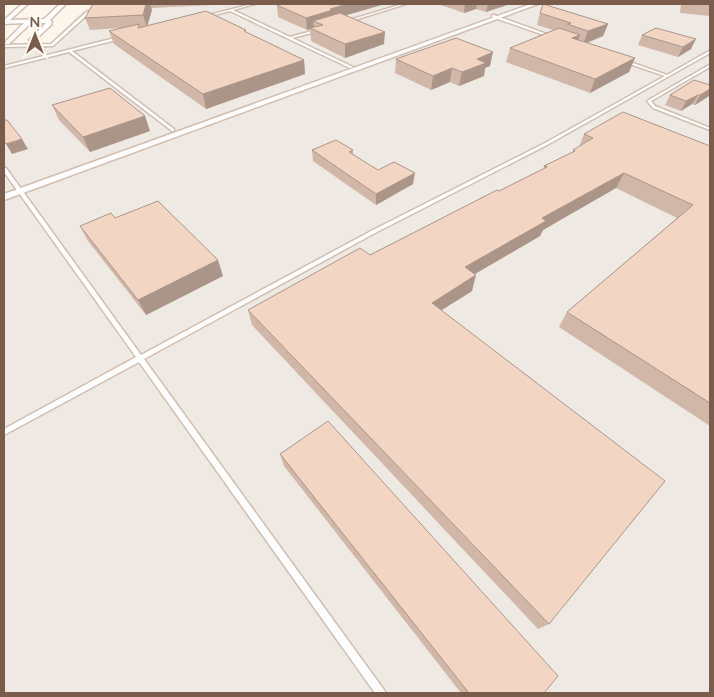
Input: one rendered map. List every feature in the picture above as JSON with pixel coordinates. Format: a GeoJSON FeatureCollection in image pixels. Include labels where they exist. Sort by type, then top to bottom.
{"type":"FeatureCollection","features":[{"type":"Feature","properties":{"kind":"street"},"geometry":{"type":"LineString","coordinates":[[5,22],[25,4]]}},
{"type":"Feature","properties":{"kind":"street"},"geometry":{"type":"LineString","coordinates":[[5,22],[46,21],[63,4]]}},
{"type":"Feature","properties":{"kind":"street"},"geometry":{"type":"LineString","coordinates":[[4,191],[18,189],[495,17],[525,4]]}},
{"type":"Feature","properties":{"kind":"street"},"geometry":{"type":"LineString","coordinates":[[4,197],[18,189],[173,130],[535,4]]}},
{"type":"Feature","properties":{"kind":"street"},"geometry":{"type":"LineString","coordinates":[[5,44],[30,21]]}},
{"type":"Feature","properties":{"kind":"street"},"geometry":{"type":"LineString","coordinates":[[32,40],[49,23],[46,21]]}},
{"type":"Feature","properties":{"kind":"lane"},"geometry":{"type":"LineString","coordinates":[[202,17],[254,4]]}},
{"type":"Feature","properties":{"kind":"lane"},"geometry":{"type":"LineString","coordinates":[[343,22],[405,4]]}},
{"type":"Feature","properties":{"kind":"lane"},"geometry":{"type":"LineString","coordinates":[[5,44],[52,45],[86,14],[98,8]]}},
{"type":"Feature","properties":{"kind":"lane"},"geometry":{"type":"LineString","coordinates":[[230,10],[351,67]]}},
{"type":"Feature","properties":{"kind":"lane"},"geometry":{"type":"LineString","coordinates":[[495,17],[552,36]]}},
{"type":"Feature","properties":{"kind":"lane"},"geometry":{"type":"LineString","coordinates":[[290,38],[326,28]]}},
{"type":"Feature","properties":{"kind":"lane"},"geometry":{"type":"LineString","coordinates":[[4,67],[127,36]]}},
{"type":"Feature","properties":{"kind":"lane"},"geometry":{"type":"LineString","coordinates":[[70,51],[173,130]]}},
{"type":"Feature","properties":{"kind":"lane"},"geometry":{"type":"LineString","coordinates":[[4,432],[140,356],[372,232],[538,148],[710,52]]}},
{"type":"Feature","properties":{"kind":"lane"},"geometry":{"type":"LineString","coordinates":[[624,61],[668,76]]}},
{"type":"Feature","properties":{"kind":"lane"},"geometry":{"type":"LineString","coordinates":[[710,66],[649,101],[654,107],[710,129]]}},
{"type":"Feature","properties":{"kind":"lane"},"geometry":{"type":"LineString","coordinates":[[4,169],[381,693]]}},
{"type":"Feature","properties":{"kind":"shaded area"},"geometry":{"type":"Polygon","coordinates":[[[106,4],[710,4],[710,693],[4,693],[4,45],[50,43],[84,10],[106,4]]]}},
{"type":"Feature","properties":{"kind":"building"},"geometry":{"type":"Polygon","coordinates":[[[93,4],[146,4],[143,15],[85,18],[93,4]]]}},
{"type":"Feature","properties":{"kind":"building"},"geometry":{"type":"Polygon","coordinates":[[[543,4],[608,24],[588,31],[567,24],[571,23],[540,13],[543,4]]]}},
{"type":"Feature","properties":{"kind":"building"},"geometry":{"type":"Polygon","coordinates":[[[277,5],[344,5],[306,18],[277,5]]]}},
{"type":"Feature","properties":{"kind":"building"},"geometry":{"type":"Polygon","coordinates":[[[206,11],[304,60],[203,94],[109,31],[139,24],[138,28],[206,11]]]}},
{"type":"Feature","properties":{"kind":"building"},"geometry":{"type":"Polygon","coordinates":[[[340,13],[385,32],[345,44],[310,28],[323,25],[313,21],[340,13]]]}},
{"type":"Feature","properties":{"kind":"building"},"geometry":{"type":"Polygon","coordinates":[[[559,28],[580,35],[572,38],[635,58],[595,79],[510,48],[559,28]]]}},
{"type":"Feature","properties":{"kind":"building"},"geometry":{"type":"Polygon","coordinates":[[[656,28],[696,39],[683,47],[642,35],[656,28]]]}},
{"type":"Feature","properties":{"kind":"building"},"geometry":{"type":"Polygon","coordinates":[[[456,38],[493,52],[477,59],[486,63],[462,72],[452,68],[433,76],[396,59],[456,38]]]}},
{"type":"Feature","properties":{"kind":"building"},"geometry":{"type":"Polygon","coordinates":[[[694,80],[710,85],[710,89],[686,101],[670,95],[694,80]]]}},
{"type":"Feature","properties":{"kind":"building"},"geometry":{"type":"Polygon","coordinates":[[[110,88],[145,116],[83,137],[52,105],[110,88]]]}},
{"type":"Feature","properties":{"kind":"building"},"geometry":{"type":"Polygon","coordinates":[[[623,112],[710,146],[710,403],[567,312],[693,205],[624,173],[542,218],[546,221],[465,267],[476,275],[432,303],[665,481],[549,624],[248,310],[360,248],[370,255],[497,190],[499,191],[547,167],[544,166],[575,151],[573,150],[593,138],[584,134],[623,112]]]}},
{"type":"Feature","properties":{"kind":"building"},"geometry":{"type":"Polygon","coordinates":[[[4,120],[7,120],[22,139],[6,144],[4,141],[4,120]]]}},
{"type":"Feature","properties":{"kind":"building"},"geometry":{"type":"Polygon","coordinates":[[[336,140],[353,150],[349,152],[378,170],[394,162],[415,173],[376,194],[312,150],[336,140]]]}},
{"type":"Feature","properties":{"kind":"building"},"geometry":{"type":"Polygon","coordinates":[[[158,201],[218,260],[138,300],[80,226],[111,213],[115,218],[158,201]]]}},
{"type":"Feature","properties":{"kind":"building"},"geometry":{"type":"Polygon","coordinates":[[[328,421],[558,676],[544,693],[469,693],[280,454],[328,421]]]}}]}
